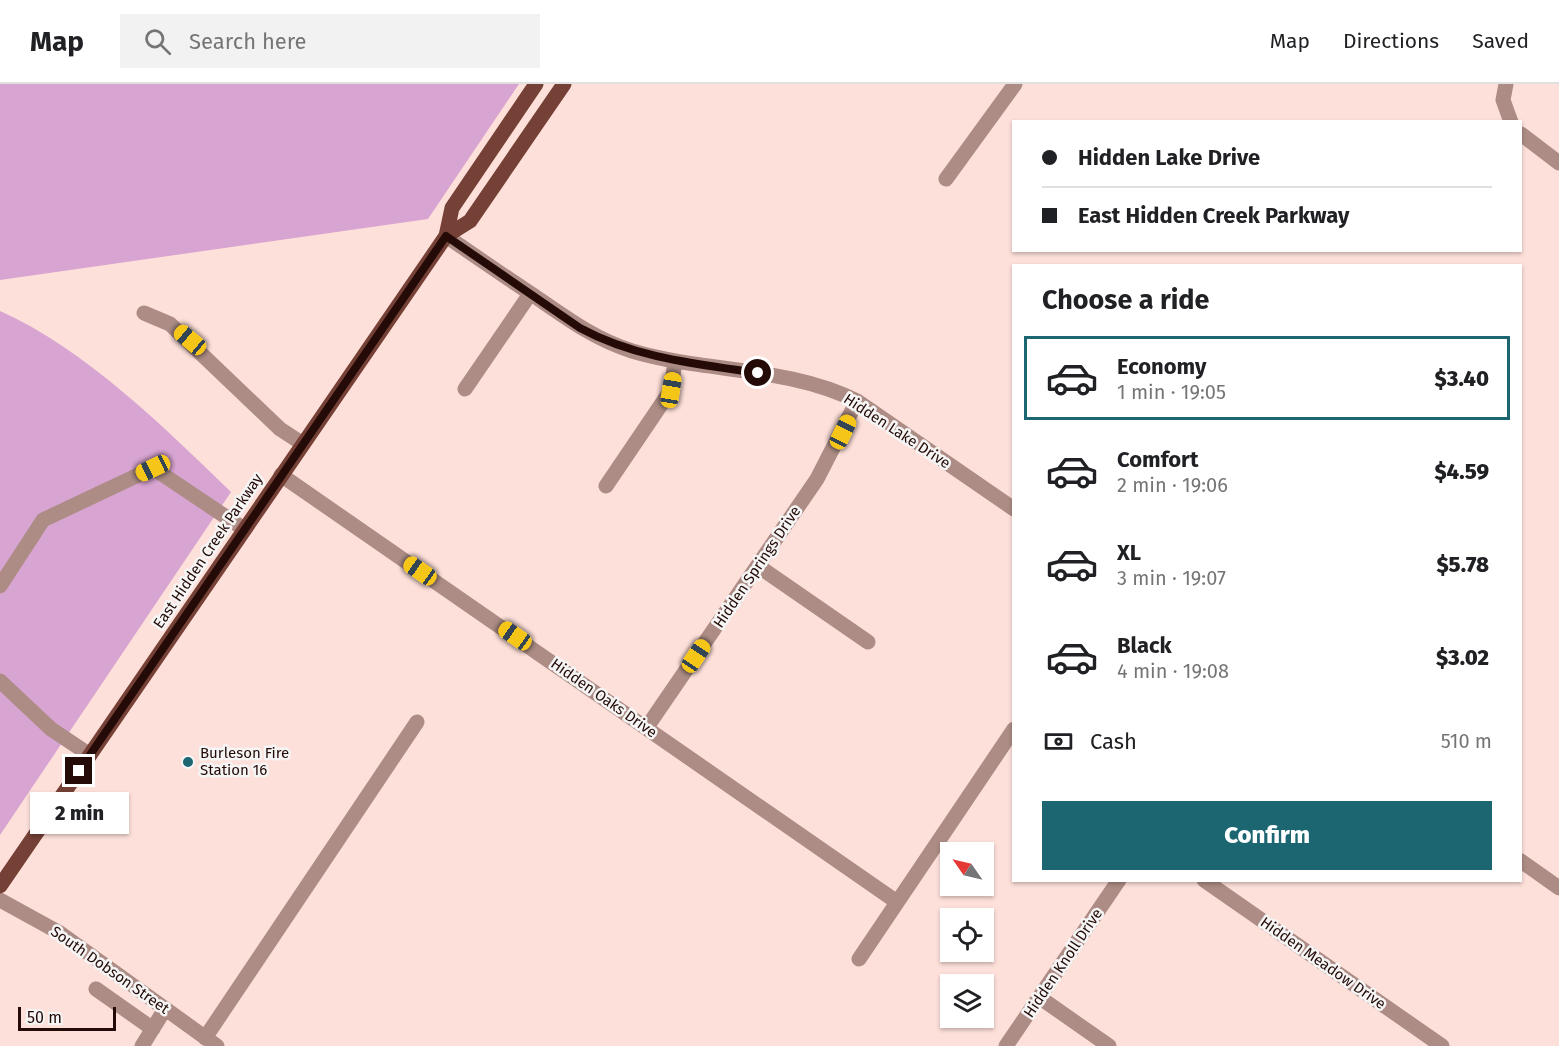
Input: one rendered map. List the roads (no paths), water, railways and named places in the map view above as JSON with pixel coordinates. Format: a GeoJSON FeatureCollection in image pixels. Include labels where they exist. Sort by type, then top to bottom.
{"type":"FeatureCollection","features":[{"type":"Feature","properties":{"kind":"main road","name":"East Hidden Creek Parkway"},"geometry":{"type":"LineString","coordinates":[[0,886],[446,236],[452,207],[536,84]]}},
{"type":"Feature","properties":{"kind":"main road","name":"East Hidden Creek Parkway"},"geometry":{"type":"LineString","coordinates":[[446,236],[470,221],[564,84]]}},
{"type":"Feature","properties":{"kind":"street"},"geometry":{"type":"LineString","coordinates":[[946,179],[1015,84]]}},
{"type":"Feature","properties":{"kind":"street"},"geometry":{"type":"LineString","coordinates":[[1506,84],[1503,100],[1510,120]]}},
{"type":"Feature","properties":{"kind":"street"},"geometry":{"type":"LineString","coordinates":[[1522,135],[1559,163]]}},
{"type":"Feature","properties":{"kind":"street","name":"Hidden Lake Drive"},"geometry":{"type":"LineString","coordinates":[[446,236],[602,340],[632,351],[675,361],[799,379],[834,390],[857,402],[1012,508]]}},
{"type":"Feature","properties":{"kind":"street"},"geometry":{"type":"LineString","coordinates":[[465,389],[530,294]]}},
{"type":"Feature","properties":{"kind":"street"},"geometry":{"type":"LineString","coordinates":[[144,313],[170,324],[280,429],[303,444]]}},
{"type":"Feature","properties":{"kind":"street"},"geometry":{"type":"LineString","coordinates":[[606,486],[671,390],[675,361]]}},
{"type":"Feature","properties":{"kind":"street","name":"Hidden Springs Drive"},"geometry":{"type":"LineString","coordinates":[[646,727],[817,479],[857,402]]}},
{"type":"Feature","properties":{"kind":"street"},"geometry":{"type":"LineString","coordinates":[[0,586],[43,520],[153,468],[244,529]]}},
{"type":"Feature","properties":{"kind":"street","name":"Hidden Oaks Drive"},"geometry":{"type":"LineString","coordinates":[[281,475],[897,902]]}},
{"type":"Feature","properties":{"kind":"street"},"geometry":{"type":"LineString","coordinates":[[758,566],[868,642]]}},
{"type":"Feature","properties":{"kind":"street"},"geometry":{"type":"LineString","coordinates":[[0,681],[51,729],[90,755]]}},
{"type":"Feature","properties":{"kind":"street"},"geometry":{"type":"LineString","coordinates":[[211,1042],[417,722]]}},
{"type":"Feature","properties":{"kind":"street"},"geometry":{"type":"LineString","coordinates":[[859,959],[1009,746]]}},
{"type":"Feature","properties":{"kind":"street"},"geometry":{"type":"LineString","coordinates":[[1522,862],[1559,888]]}},
{"type":"Feature","properties":{"kind":"street","name":"Hidden Knoll Drive"},"geometry":{"type":"LineString","coordinates":[[1006,1046],[1118,882]]}},
{"type":"Feature","properties":{"kind":"street","name":"Hidden Meadow Drive"},"geometry":{"type":"LineString","coordinates":[[1207,882],[1442,1046]]}},
{"type":"Feature","properties":{"kind":"street","name":"South Dobson Street"},"geometry":{"type":"LineString","coordinates":[[0,900],[60,933],[211,1042]]}},
{"type":"Feature","properties":{"kind":"street"},"geometry":{"type":"LineString","coordinates":[[96,989],[153,1029]]}},
{"type":"Feature","properties":{"kind":"street"},"geometry":{"type":"LineString","coordinates":[[1039,997],[1109,1046]]}},
{"type":"Feature","properties":{"kind":"street"},"geometry":{"type":"LineString","coordinates":[[142,1046],[165,1009]]}},
{"type":"Feature","properties":{"kind":"place","name":"Burleson Fire Station 16"},"geometry":{"type":"Point","coordinates":[188,762]}}]}
